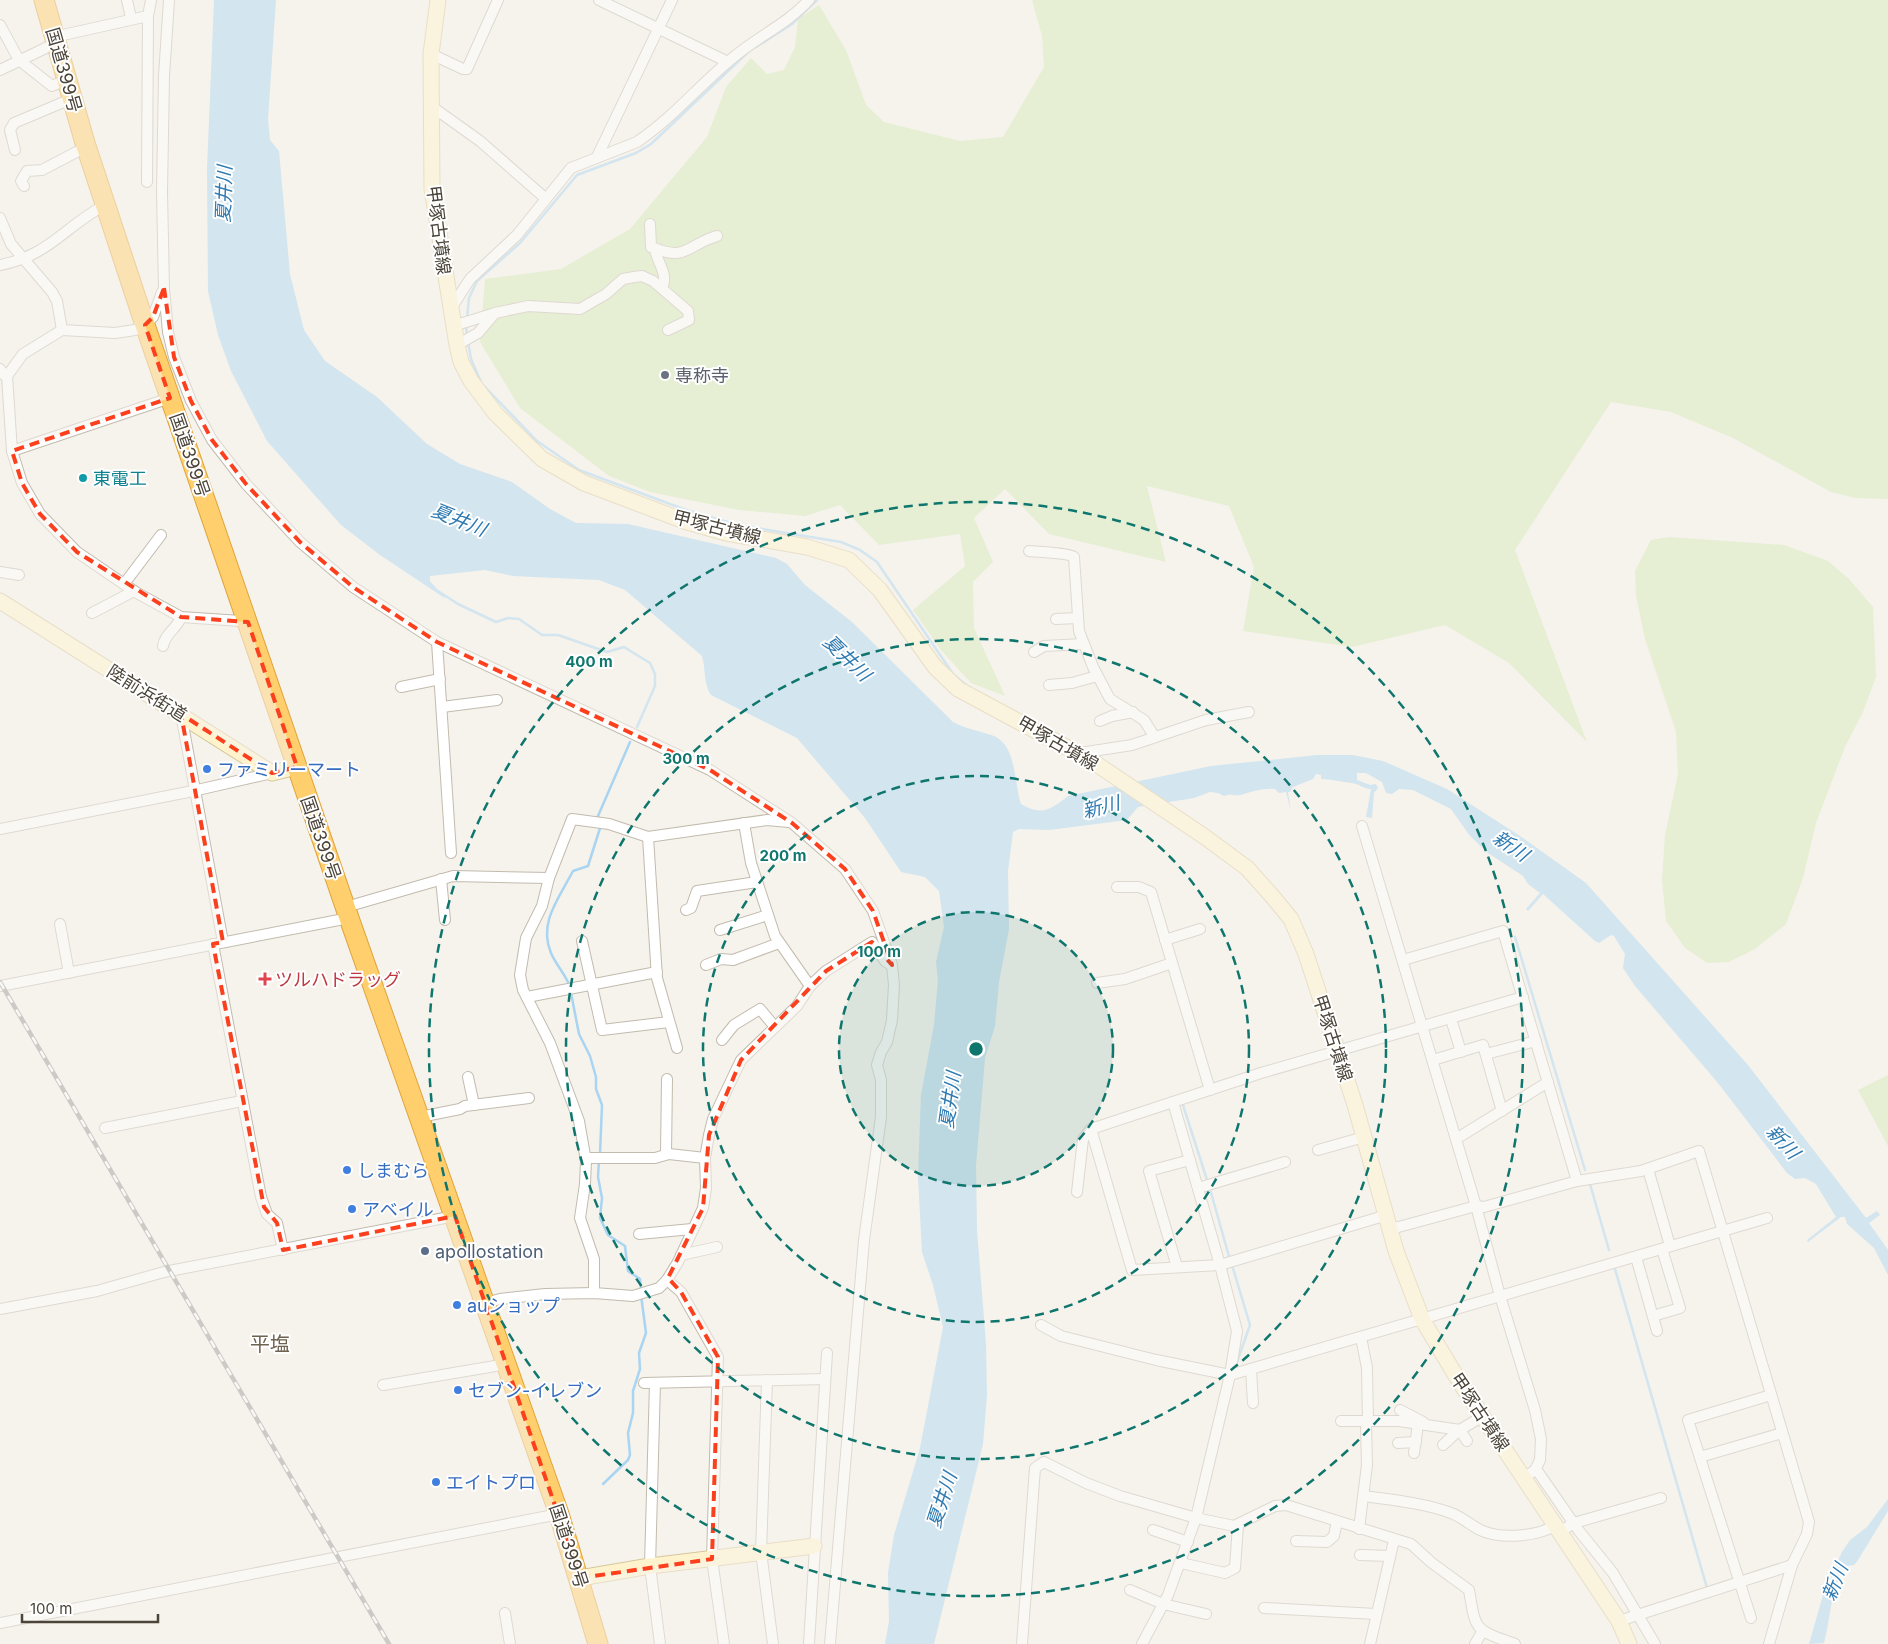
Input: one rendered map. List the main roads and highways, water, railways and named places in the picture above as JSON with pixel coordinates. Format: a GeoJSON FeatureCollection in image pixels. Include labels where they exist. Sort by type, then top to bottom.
{"type":"FeatureCollection","features":[{"type":"Feature","properties":{"kind":"highway","name":"国道399号"},"geometry":{"type":"LineString","coordinates":[[44,0],[71,99],[145,325],[248,619],[347,912],[559,1514],[580,1578],[598,1644]]}},
{"type":"Feature","properties":{"kind":"main road","name":"甲塚古墳線"},"geometry":{"type":"LineString","coordinates":[[442,1],[431,54],[434,208],[450,310],[471,381],[495,413],[542,458],[584,483],[687,522],[726,533],[807,547],[849,560],[880,590],[946,679],[978,700],[1005,712],[1086,757],[1205,837],[1246,868],[1291,919],[1306,954],[1364,1137],[1399,1260],[1422,1319],[1454,1373],[1483,1416],[1530,1473],[1559,1528],[1619,1621],[1629,1644]]}},
{"type":"Feature","properties":{"kind":"main road","name":"陸前浜街道"},"geometry":{"type":"LineString","coordinates":[[0,600],[272,772],[297,767]]}},
{"type":"Feature","properties":{"kind":"main road"},"geometry":{"type":"LineString","coordinates":[[580,1578],[650,1566],[814,1546]]}},
{"type":"Feature","properties":{"kind":"water"},"geometry":{"type":"Polygon","coordinates":[[[214,0],[276,0],[268,119],[270,140],[279,151],[290,274],[304,330],[325,361],[377,397],[427,444],[460,464],[512,482],[550,509],[576,523],[628,524],[776,558],[787,564],[805,585],[852,622],[953,722],[994,736],[1001,741],[1007,748],[1014,766],[1021,804],[1028,808],[1046,810],[1068,796],[1211,766],[1317,755],[1353,755],[1383,761],[1447,789],[1520,836],[1586,883],[1748,1065],[1866,1218],[1877,1211],[1880,1215],[1869,1223],[1888,1250],[1888,1275],[1874,1248],[1847,1224],[1845,1217],[1841,1217],[1808,1242],[1807,1240],[1836,1217],[1816,1184],[1805,1178],[1795,1179],[1787,1173],[1718,1083],[1635,986],[1623,968],[1625,954],[1614,936],[1611,935],[1599,943],[1595,941],[1543,894],[1528,911],[1526,909],[1540,893],[1528,884],[1523,876],[1488,853],[1470,836],[1451,809],[1413,790],[1399,789],[1392,794],[1386,793],[1382,782],[1366,773],[1357,773],[1357,780],[1370,785],[1376,784],[1378,788],[1374,793],[1372,818],[1366,817],[1371,789],[1352,783],[1321,779],[1321,775],[1316,774],[1313,779],[1293,787],[1288,792],[1291,811],[1286,792],[1279,793],[1275,789],[1224,796],[1210,792],[1194,798],[1138,807],[1127,820],[1049,830],[1019,829],[1013,832],[1008,871],[1009,929],[999,982],[995,1026],[985,1058],[976,1165],[977,1230],[986,1344],[987,1395],[983,1444],[934,1644],[885,1644],[889,1621],[888,1573],[894,1535],[920,1448],[943,1327],[933,1285],[922,1252],[918,1177],[921,1095],[934,1025],[938,980],[936,962],[944,927],[939,891],[925,877],[901,872],[865,818],[797,738],[711,695],[707,686],[702,656],[625,590],[599,580],[513,576],[485,570],[430,576],[430,581],[446,599],[380,555],[341,525],[267,441],[231,371],[218,335],[208,291],[207,169],[214,0]]]}},
{"type":"Feature","properties":{"kind":"water","name":"新川"},"geometry":{"type":"Polygon","coordinates":[[[1888,1499],[1888,1511],[1858,1560],[1854,1565],[1847,1566],[1837,1583],[1824,1643],[1809,1644],[1825,1588],[1842,1552],[1850,1540],[1867,1527],[1888,1499]]]}},
{"type":"Feature","properties":{"kind":"waterway"},"geometry":{"type":"LineString","coordinates":[[756,47],[792,24],[817,0]]}},
{"type":"Feature","properties":{"kind":"waterway"},"geometry":{"type":"LineString","coordinates":[[467,319],[469,298],[477,281],[520,243],[577,175],[636,153],[651,144],[747,53]]}},
{"type":"Feature","properties":{"kind":"waterway"},"geometry":{"type":"LineString","coordinates":[[466,325],[467,337]]}},
{"type":"Feature","properties":{"kind":"waterway"},"geometry":{"type":"LineString","coordinates":[[468,342],[471,359],[481,382]]}},
{"type":"Feature","properties":{"kind":"waterway"},"geometry":{"type":"LineString","coordinates":[[484,386],[537,441],[579,470],[686,510],[738,525],[841,542],[860,550],[877,562],[953,674],[966,685]]}},
{"type":"Feature","properties":{"kind":"waterway"},"geometry":{"type":"LineString","coordinates":[[438,591],[458,604],[496,622],[508,618],[519,619],[542,635],[558,635],[607,652],[624,647],[650,663],[655,674],[655,686],[637,727]]}},
{"type":"Feature","properties":{"kind":"waterway"},"geometry":{"type":"LineString","coordinates":[[600,820],[598,816],[630,742]]}},
{"type":"Feature","properties":{"kind":"waterway"},"geometry":{"type":"LineString","coordinates":[[570,987],[551,953],[547,931],[556,901],[573,871],[588,866],[601,825]]}},
{"type":"Feature","properties":{"kind":"waterway"},"geometry":{"type":"LineString","coordinates":[[1515,937],[1585,1170]]}},
{"type":"Feature","properties":{"kind":"waterway"},"geometry":{"type":"LineString","coordinates":[[571,993],[579,1034],[590,1056],[596,1077],[596,1089],[602,1105],[600,1154]]}},
{"type":"Feature","properties":{"kind":"waterway"},"geometry":{"type":"LineString","coordinates":[[1183,1105],[1208,1183]]}},
{"type":"Feature","properties":{"kind":"waterway"},"geometry":{"type":"LineString","coordinates":[[599,1160],[598,1177],[602,1198],[600,1218],[608,1235],[625,1246],[628,1271],[640,1279],[641,1290]]}},
{"type":"Feature","properties":{"kind":"waterway"},"geometry":{"type":"LineString","coordinates":[[1590,1184],[1609,1250]]}},
{"type":"Feature","properties":{"kind":"waterway"},"geometry":{"type":"LineString","coordinates":[[1210,1189],[1230,1260]]}},
{"type":"Feature","properties":{"kind":"waterway"},"geometry":{"type":"LineString","coordinates":[[1232,1265],[1250,1325],[1236,1365]]}},
{"type":"Feature","properties":{"kind":"waterway"},"geometry":{"type":"LineString","coordinates":[[1615,1269],[1707,1588]]}},
{"type":"Feature","properties":{"kind":"waterway"},"geometry":{"type":"LineString","coordinates":[[603,1484],[628,1460],[630,1455],[628,1433],[633,1413],[633,1391],[640,1369],[639,1353],[646,1333],[641,1295]]}},
{"type":"Feature","properties":{"kind":"railway"},"geometry":{"type":"LineString","coordinates":[[0,982],[389,1644]]}},
{"type":"Feature","properties":{"kind":"place","name":"専称寺"},"geometry":{"type":"Point","coordinates":[665,375]}},
{"type":"Feature","properties":{"kind":"place","name":"東電工"},"geometry":{"type":"Point","coordinates":[83,478]}},
{"type":"Feature","properties":{"kind":"place","name":"ファミリーマート"},"geometry":{"type":"Point","coordinates":[207,769]}},
{"type":"Feature","properties":{"kind":"place","name":"ツルハドラッグ"},"geometry":{"type":"Point","coordinates":[265,979]}},
{"type":"Feature","properties":{"kind":"place","name":"しまむら"},"geometry":{"type":"Point","coordinates":[347,1170]}},
{"type":"Feature","properties":{"kind":"place","name":"アベイル"},"geometry":{"type":"Point","coordinates":[352,1209]}},
{"type":"Feature","properties":{"kind":"place","name":"apollostation"},"geometry":{"type":"Point","coordinates":[425,1251]}},
{"type":"Feature","properties":{"kind":"place","name":"auショップ"},"geometry":{"type":"Point","coordinates":[457,1305]}},
{"type":"Feature","properties":{"kind":"place","name":"セブン-イレブン"},"geometry":{"type":"Point","coordinates":[458,1390]}},
{"type":"Feature","properties":{"kind":"place","name":"エイトプロ"},"geometry":{"type":"Point","coordinates":[436,1482]}},
{"type":"Feature","properties":{"kind":"district","name":"平塩"},"geometry":{"type":"Point","coordinates":[270,1344]}},
{"type":"Feature","properties":{"kind":"water label","name":"夏井川"},"geometry":{"type":"Point","coordinates":[224,194]}},
{"type":"Feature","properties":{"kind":"water label","name":"夏井川"},"geometry":{"type":"Point","coordinates":[459,520]}},
{"type":"Feature","properties":{"kind":"water label","name":"夏井川"},"geometry":{"type":"Point","coordinates":[847,658]}},
{"type":"Feature","properties":{"kind":"water label","name":"夏井川"},"geometry":{"type":"Point","coordinates":[950,1100]}},
{"type":"Feature","properties":{"kind":"water label","name":"夏井川"},"geometry":{"type":"Point","coordinates":[942,1500]}}]}
